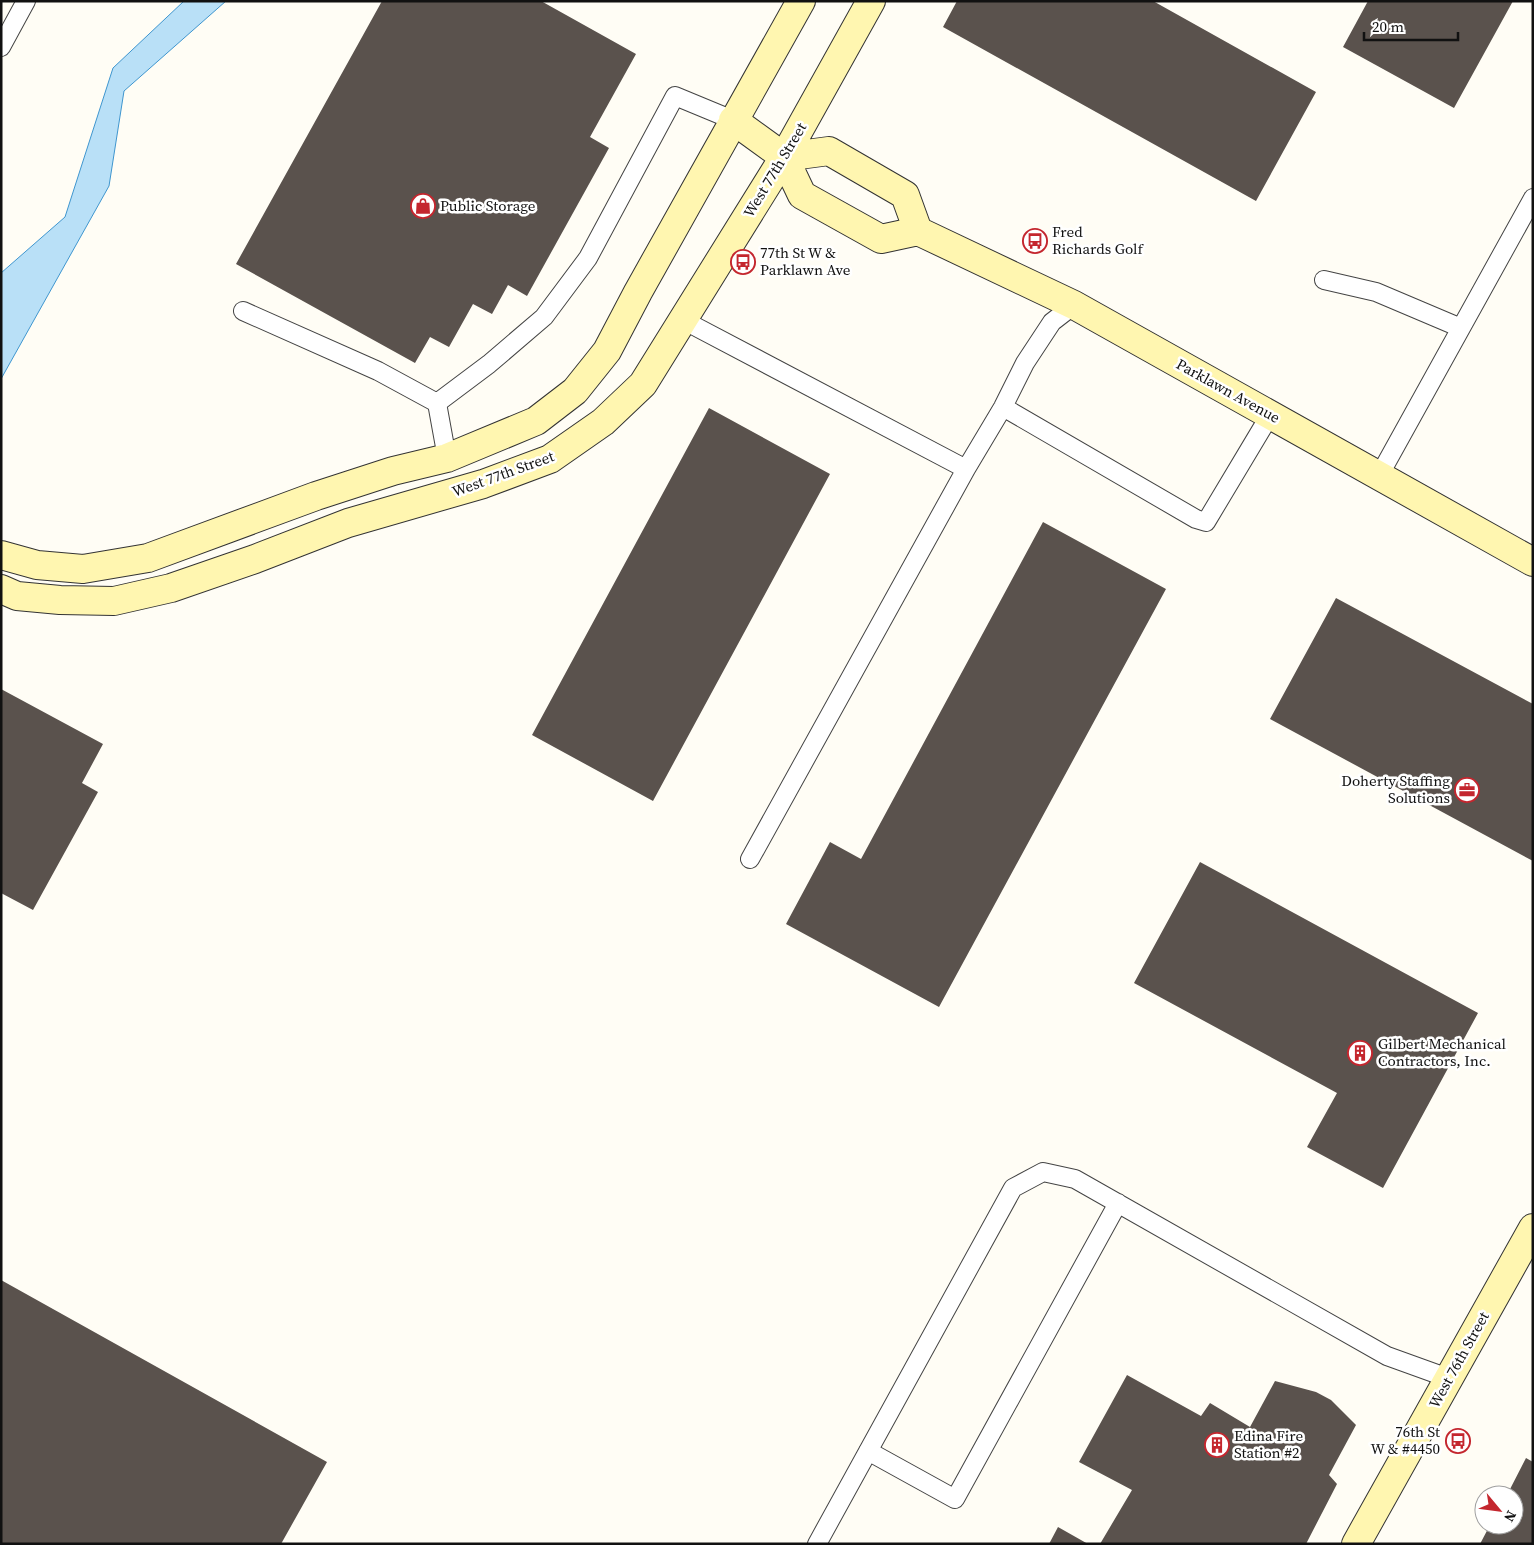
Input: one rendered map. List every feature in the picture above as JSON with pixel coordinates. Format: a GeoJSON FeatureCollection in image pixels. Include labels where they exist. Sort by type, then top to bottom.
{"type":"FeatureCollection","features":[{"type":"Feature","properties":{"kind":"street"},"geometry":{"type":"LineString","coordinates":[[1,555],[37,565],[83,569],[148,558],[316,496],[393,472],[447,458],[536,421],[575,391],[607,351],[800,1]]}},
{"type":"Feature","properties":{"kind":"street","name":"West 77th Street"},"geometry":{"type":"LineString","coordinates":[[1,590],[17,596],[60,600],[114,601],[171,588],[255,559],[348,523],[484,484],[550,459],[603,422],[643,384],[784,157],[871,1]]}},
{"type":"Feature","properties":{"kind":"street"},"geometry":{"type":"LineString","coordinates":[[733,120],[784,157],[802,194],[881,239],[918,231],[905,195],[829,151],[784,157]]}},
{"type":"Feature","properties":{"kind":"street","name":"Parklawn Avenue"},"geometry":{"type":"LineString","coordinates":[[918,231],[1074,305],[1533,562]]}},
{"type":"Feature","properties":{"kind":"street","name":"West 76th Street"},"geometry":{"type":"LineString","coordinates":[[1356,1544],[1533,1228]]}},
{"type":"Feature","properties":{"kind":"lane"},"geometry":{"type":"LineString","coordinates":[[1,46],[26,1]]}},
{"type":"Feature","properties":{"kind":"lane"},"geometry":{"type":"LineString","coordinates":[[437,402],[489,364],[544,317],[588,258],[675,96],[733,120]]}},
{"type":"Feature","properties":{"kind":"lane"},"geometry":{"type":"LineString","coordinates":[[1380,476],[1533,198]]}},
{"type":"Feature","properties":{"kind":"lane"},"geometry":{"type":"LineString","coordinates":[[1324,280],[1376,292],[1461,328]]}},
{"type":"Feature","properties":{"kind":"lane"},"geometry":{"type":"LineString","coordinates":[[750,859],[1026,364],[1052,322],[1074,305]]}},
{"type":"Feature","properties":{"kind":"lane"},"geometry":{"type":"LineString","coordinates":[[243,311],[378,372],[437,402]]}},
{"type":"Feature","properties":{"kind":"lane"},"geometry":{"type":"LineString","coordinates":[[683,320],[966,469]]}},
{"type":"Feature","properties":{"kind":"lane"},"geometry":{"type":"LineString","coordinates":[[437,402],[447,458]]}},
{"type":"Feature","properties":{"kind":"lane"},"geometry":{"type":"LineString","coordinates":[[1003,407],[1196,519],[1206,522],[1270,415]]}},
{"type":"Feature","properties":{"kind":"lane"},"geometry":{"type":"LineString","coordinates":[[817,1544],[1013,1188],[1043,1172],[1076,1179],[1387,1356],[1448,1378]]}},
{"type":"Feature","properties":{"kind":"lane"},"geometry":{"type":"LineString","coordinates":[[868,1451],[955,1499],[1118,1203]]}},
{"type":"Feature","properties":{"kind":"water"},"geometry":{"type":"Polygon","coordinates":[[[184,1],[226,1],[124,91],[109,186],[1,379],[1,273],[65,217],[113,68],[184,1]]]}},
{"type":"Feature","properties":{"kind":"building","name":"Public Storage"},"geometry":{"type":"Polygon","coordinates":[[[382,1],[541,1],[636,54],[590,137],[609,148],[527,296],[508,285],[492,314],[473,304],[449,347],[430,337],[415,363],[236,264],[382,1]]]}},
{"type":"Feature","properties":{"kind":"building"},"geometry":{"type":"Polygon","coordinates":[[[957,1],[1153,1],[1316,92],[1256,201],[943,27],[957,1]]]}},
{"type":"Feature","properties":{"kind":"building"},"geometry":{"type":"Polygon","coordinates":[[[1368,1],[1513,1],[1454,108],[1343,47],[1368,1]]]}},
{"type":"Feature","properties":{"kind":"building"},"geometry":{"type":"Polygon","coordinates":[[[709,408],[830,474],[653,801],[532,735],[709,408]]]}},
{"type":"Feature","properties":{"kind":"building"},"geometry":{"type":"Polygon","coordinates":[[[1043,522],[1166,589],[939,1007],[786,924],[830,842],[861,859],[1043,522]]]}},
{"type":"Feature","properties":{"kind":"building","name":"Doherty Staffing Solutions"},"geometry":{"type":"Polygon","coordinates":[[[1336,598],[1533,704],[1533,861],[1270,719],[1336,598]]]}},
{"type":"Feature","properties":{"kind":"building"},"geometry":{"type":"Polygon","coordinates":[[[1,689],[103,744],[82,783],[98,792],[33,910],[1,893],[1,689]]]}},
{"type":"Feature","properties":{"kind":"building","name":"Gilbert Mechanical Contractors, Inc."},"geometry":{"type":"Polygon","coordinates":[[[1200,862],[1478,1013],[1383,1188],[1307,1147],[1337,1093],[1134,983],[1200,862]]]}},
{"type":"Feature","properties":{"kind":"building"},"geometry":{"type":"Polygon","coordinates":[[[1,1280],[327,1462],[281,1544],[1,1544],[1,1280]]]}},
{"type":"Feature","properties":{"kind":"building","name":"Edina Fire Station #2"},"geometry":{"type":"Polygon","coordinates":[[[1127,1375],[1201,1416],[1210,1403],[1250,1427],[1275,1381],[1316,1392],[1331,1400],[1356,1425],[1329,1475],[1337,1484],[1306,1544],[1100,1544],[1132,1490],[1079,1462],[1127,1375]]]}},
{"type":"Feature","properties":{"kind":"building"},"geometry":{"type":"Polygon","coordinates":[[[1526,1458],[1533,1462],[1533,1544],[1480,1544],[1485,1535],[1524,1535],[1524,1485],[1512,1485],[1526,1458]]]}},
{"type":"Feature","properties":{"kind":"building"},"geometry":{"type":"Polygon","coordinates":[[[1058,1527],[1088,1544],[1049,1544],[1058,1527]]]}},
{"type":"Feature","properties":{"kind":"place","name":"Public Storage"},"geometry":{"type":"Point","coordinates":[423,206]}},
{"type":"Feature","properties":{"kind":"place","name":"Fred Richards Golf"},"geometry":{"type":"Point","coordinates":[1035,241]}},
{"type":"Feature","properties":{"kind":"place","name":"77th St W & Parklawn Ave"},"geometry":{"type":"Point","coordinates":[743,262]}},
{"type":"Feature","properties":{"kind":"place","name":"Doherty Staffing Solutions"},"geometry":{"type":"Point","coordinates":[1467,790]}},
{"type":"Feature","properties":{"kind":"place","name":"Gilbert Mechanical Contractors, Inc."},"geometry":{"type":"Point","coordinates":[1360,1053]}},
{"type":"Feature","properties":{"kind":"place","name":"76th St W & #4450"},"geometry":{"type":"Point","coordinates":[1458,1441]}},
{"type":"Feature","properties":{"kind":"place","name":"Edina Fire Station #2"},"geometry":{"type":"Point","coordinates":[1217,1445]}}]}
